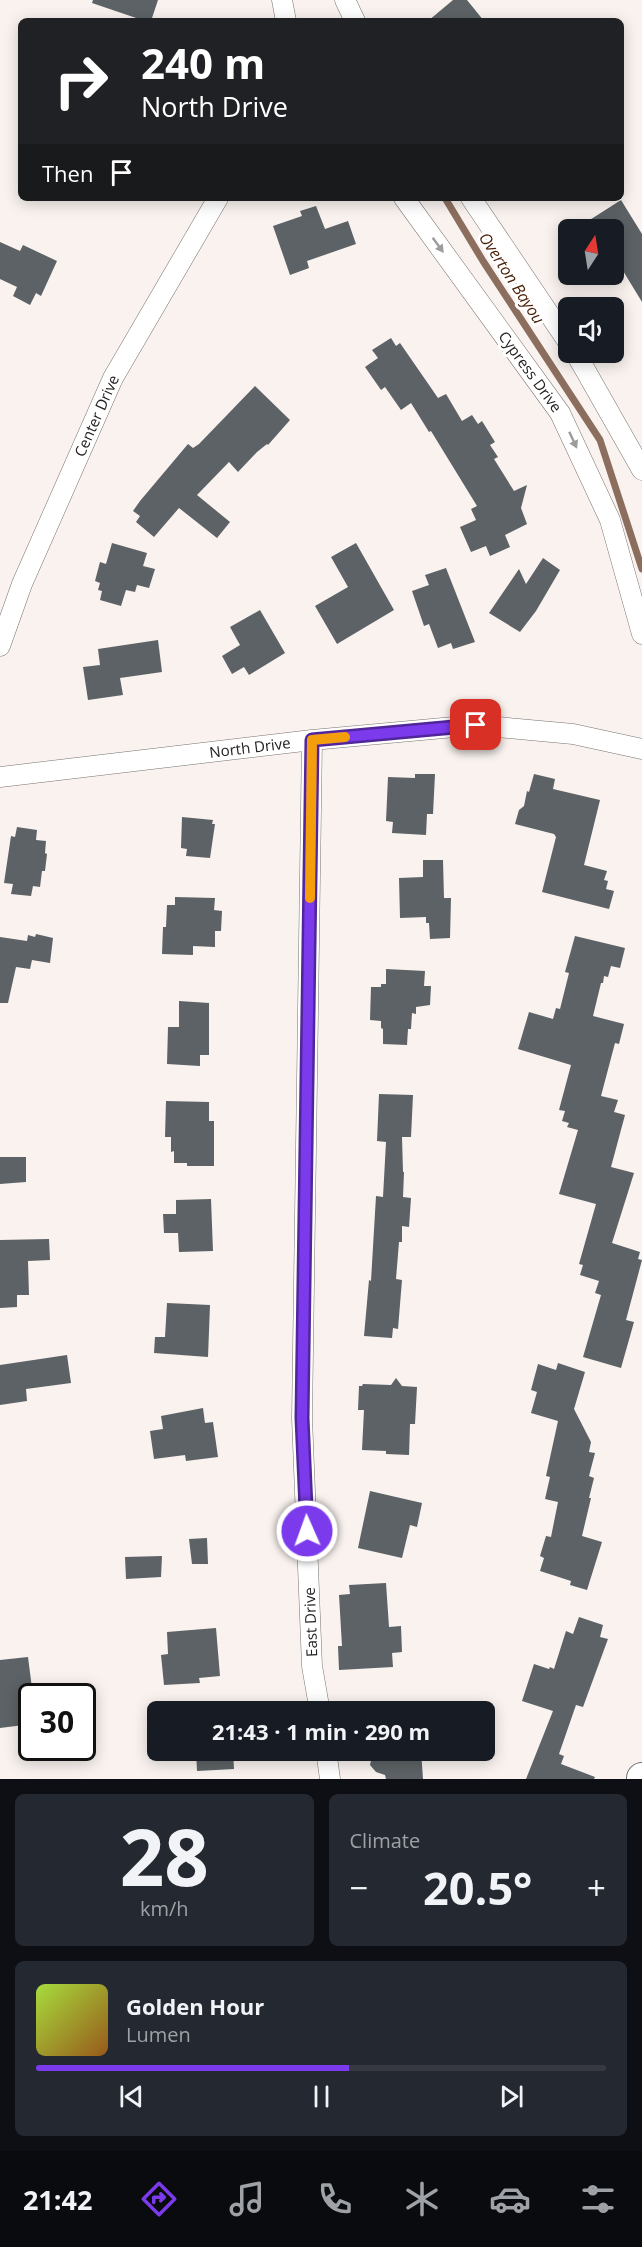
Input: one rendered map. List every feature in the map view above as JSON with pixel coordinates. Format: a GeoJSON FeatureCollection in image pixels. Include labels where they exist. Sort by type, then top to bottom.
{"type":"FeatureCollection","features":[{"type":"Feature","properties":{"kind":"street"},"geometry":{"type":"LineString","coordinates":[[282,0],[285,18]]}},
{"type":"Feature","properties":{"kind":"street"},"geometry":{"type":"LineString","coordinates":[[345,0],[354,18]]}},
{"type":"Feature","properties":{"kind":"street","name":"Center Drive"},"geometry":{"type":"LineString","coordinates":[[0,646],[22,584],[113,378],[216,201]]}},
{"type":"Feature","properties":{"kind":"street","name":"Cypress Drive"},"geometry":{"type":"LineString","coordinates":[[406,201],[560,413],[610,520],[642,634]]}},
{"type":"Feature","properties":{"kind":"street"},"geometry":{"type":"LineString","coordinates":[[473,201],[558,327]]}},
{"type":"Feature","properties":{"kind":"street"},"geometry":{"type":"LineString","coordinates":[[581,363],[642,470]]}},
{"type":"Feature","properties":{"kind":"street","name":"North Drive"},"geometry":{"type":"LineString","coordinates":[[0,777],[312,740],[476,725],[573,734],[642,748]]}},
{"type":"Feature","properties":{"kind":"street","name":"East Drive"},"geometry":{"type":"LineString","coordinates":[[312,740],[302,1418],[312,1666],[318,1701]]}},
{"type":"Feature","properties":{"kind":"street"},"geometry":{"type":"LineString","coordinates":[[328,1761],[330,1779]]}},
{"type":"Feature","properties":{"kind":"building"},"geometry":{"type":"Polygon","coordinates":[[[93,0],[158,0],[152,18],[136,18],[92,3],[93,0]]]}},
{"type":"Feature","properties":{"kind":"building"},"geometry":{"type":"Polygon","coordinates":[[[453,0],[467,0],[482,18],[432,18],[453,0]]]}},
{"type":"Feature","properties":{"kind":"building"},"geometry":{"type":"Polygon","coordinates":[[[619,201],[622,201],[642,234],[642,302],[624,272],[624,219],[591,219],[619,201]]]}},
{"type":"Feature","properties":{"kind":"building"},"geometry":{"type":"Polygon","coordinates":[[[316,206],[325,229],[348,221],[356,244],[307,261],[309,268],[290,275],[273,226],[302,216],[300,211],[316,206]]]}},
{"type":"Feature","properties":{"kind":"building"},"geometry":{"type":"Polygon","coordinates":[[[0,242],[20,251],[23,245],[57,261],[41,296],[36,293],[30,305],[13,296],[17,287],[0,279],[0,242]]]}},
{"type":"Feature","properties":{"kind":"building"},"geometry":{"type":"Polygon","coordinates":[[[391,338],[396,346],[400,343],[438,398],[446,394],[462,421],[472,415],[478,424],[482,421],[495,442],[490,445],[498,457],[494,459],[514,491],[527,485],[521,508],[527,524],[505,535],[510,547],[490,556],[486,546],[471,552],[460,527],[476,520],[471,509],[477,506],[411,403],[401,410],[385,387],[381,390],[365,367],[378,358],[372,350],[391,338]]]}},
{"type":"Feature","properties":{"kind":"building"},"geometry":{"type":"Polygon","coordinates":[[[255,386],[290,420],[268,445],[257,452],[238,472],[229,462],[197,495],[230,522],[217,538],[179,508],[154,537],[136,522],[140,516],[133,511],[188,444],[193,448],[199,444],[255,386]]]}},
{"type":"Feature","properties":{"kind":"building"},"geometry":{"type":"Polygon","coordinates":[[[112,543],[147,553],[143,566],[155,569],[149,588],[137,585],[135,592],[126,590],[121,606],[100,600],[102,591],[98,590],[100,583],[95,581],[100,562],[106,564],[112,543]]]}},
{"type":"Feature","properties":{"kind":"building"},"geometry":{"type":"Polygon","coordinates":[[[356,543],[394,610],[337,644],[315,606],[348,587],[331,557],[356,543]]]}},
{"type":"Feature","properties":{"kind":"building"},"geometry":{"type":"Polygon","coordinates":[[[543,558],[560,570],[536,611],[520,632],[489,613],[519,569],[526,584],[543,558]]]}},
{"type":"Feature","properties":{"kind":"building"},"geometry":{"type":"Polygon","coordinates":[[[446,568],[475,642],[453,649],[451,643],[438,648],[429,624],[424,626],[412,591],[429,585],[425,575],[446,568]]]}},
{"type":"Feature","properties":{"kind":"building"},"geometry":{"type":"Polygon","coordinates":[[[260,610],[285,653],[249,675],[244,667],[232,674],[222,656],[240,645],[230,627],[260,610]]]}},
{"type":"Feature","properties":{"kind":"building"},"geometry":{"type":"Polygon","coordinates":[[[158,640],[162,672],[120,678],[123,695],[88,700],[83,667],[100,665],[98,649],[158,640]]]}},
{"type":"Feature","properties":{"kind":"building"},"geometry":{"type":"Polygon","coordinates":[[[415,774],[435,774],[433,814],[427,814],[426,835],[392,833],[393,822],[386,821],[388,777],[415,778],[415,774]]]}},
{"type":"Feature","properties":{"kind":"building"},"geometry":{"type":"Polygon","coordinates":[[[534,774],[555,779],[553,789],[600,800],[584,865],[607,871],[604,880],[608,881],[606,889],[614,891],[609,909],[542,892],[556,837],[554,834],[515,824],[519,810],[524,806],[534,774]]]}},
{"type":"Feature","properties":{"kind":"building"},"geometry":{"type":"Polygon","coordinates":[[[182,817],[213,820],[212,824],[215,824],[210,858],[186,856],[187,849],[181,848],[182,817]]]}},
{"type":"Feature","properties":{"kind":"building"},"geometry":{"type":"Polygon","coordinates":[[[17,827],[37,830],[36,840],[46,841],[45,871],[42,871],[40,887],[33,886],[31,896],[11,894],[13,884],[4,883],[11,836],[15,837],[17,827]]]}},
{"type":"Feature","properties":{"kind":"building"},"geometry":{"type":"Polygon","coordinates":[[[423,860],[443,860],[444,898],[451,898],[450,938],[430,939],[429,923],[426,923],[426,917],[400,918],[399,878],[423,877],[423,860]]]}},
{"type":"Feature","properties":{"kind":"building"},"geometry":{"type":"Polygon","coordinates":[[[175,897],[215,898],[214,910],[222,911],[221,931],[215,931],[215,947],[193,946],[193,955],[162,954],[167,905],[175,905],[175,897]]]}},
{"type":"Feature","properties":{"kind":"building"},"geometry":{"type":"Polygon","coordinates":[[[36,934],[53,938],[50,963],[32,960],[30,969],[16,967],[8,1003],[0,1003],[0,937],[27,941],[28,935],[35,937],[36,934]]]}},
{"type":"Feature","properties":{"kind":"building"},"geometry":{"type":"Polygon","coordinates":[[[575,936],[625,948],[620,968],[611,966],[608,977],[604,976],[593,1016],[624,1024],[619,1044],[615,1043],[601,1096],[618,1100],[614,1112],[625,1115],[611,1167],[634,1173],[612,1243],[640,1252],[638,1259],[642,1260],[626,1320],[634,1322],[621,1368],[583,1357],[601,1295],[595,1293],[599,1281],[580,1275],[583,1265],[579,1264],[596,1204],[559,1194],[578,1130],[567,1127],[569,1123],[562,1121],[565,1111],[559,1110],[571,1065],[518,1049],[529,1012],[553,1019],[556,1008],[560,1009],[569,973],[565,972],[575,936]]]}},
{"type":"Feature","properties":{"kind":"building"},"geometry":{"type":"Polygon","coordinates":[[[386,969],[425,971],[424,986],[431,986],[430,1005],[416,1007],[416,1014],[412,1013],[407,1045],[383,1044],[381,1021],[370,1020],[371,987],[381,987],[381,984],[386,984],[386,969]]]}},
{"type":"Feature","properties":{"kind":"building"},"geometry":{"type":"Polygon","coordinates":[[[179,1001],[209,1003],[209,1055],[200,1055],[200,1066],[167,1064],[168,1027],[179,1027],[179,1001]]]}},
{"type":"Feature","properties":{"kind":"building"},"geometry":{"type":"Polygon","coordinates":[[[379,1094],[413,1095],[411,1137],[402,1137],[403,1197],[411,1198],[409,1227],[402,1226],[402,1242],[399,1242],[396,1279],[402,1280],[398,1329],[393,1328],[392,1338],[364,1336],[369,1280],[371,1281],[376,1196],[383,1197],[386,1142],[377,1141],[379,1094]]]}},
{"type":"Feature","properties":{"kind":"building"},"geometry":{"type":"Polygon","coordinates":[[[166,1101],[209,1102],[209,1121],[214,1121],[214,1166],[187,1166],[187,1163],[174,1163],[171,1137],[165,1137],[166,1101]]]}},
{"type":"Feature","properties":{"kind":"building"},"geometry":{"type":"Polygon","coordinates":[[[0,1157],[26,1157],[26,1182],[0,1184],[0,1157]]]}},
{"type":"Feature","properties":{"kind":"building"},"geometry":{"type":"Polygon","coordinates":[[[211,1199],[213,1251],[179,1252],[178,1233],[164,1233],[163,1214],[176,1214],[176,1200],[211,1199]]]}},
{"type":"Feature","properties":{"kind":"building"},"geometry":{"type":"Polygon","coordinates":[[[49,1239],[50,1260],[28,1261],[29,1295],[17,1295],[17,1307],[0,1308],[0,1240],[49,1239]]]}},
{"type":"Feature","properties":{"kind":"building"},"geometry":{"type":"Polygon","coordinates":[[[167,1303],[210,1305],[208,1357],[154,1353],[155,1337],[165,1337],[167,1303]]]}},
{"type":"Feature","properties":{"kind":"building"},"geometry":{"type":"Polygon","coordinates":[[[67,1355],[71,1383],[26,1389],[27,1401],[0,1405],[0,1365],[67,1355]]]}},
{"type":"Feature","properties":{"kind":"building"},"geometry":{"type":"Polygon","coordinates":[[[558,1363],[585,1372],[574,1409],[591,1442],[589,1452],[595,1453],[589,1476],[594,1478],[589,1498],[591,1498],[582,1536],[602,1542],[587,1590],[570,1585],[571,1581],[540,1571],[544,1558],[540,1556],[546,1536],[551,1537],[558,1502],[545,1499],[550,1477],[546,1476],[558,1421],[531,1413],[537,1392],[531,1390],[538,1364],[556,1370],[558,1363]]]}},
{"type":"Feature","properties":{"kind":"building"},"geometry":{"type":"Polygon","coordinates":[[[396,1378],[402,1386],[417,1387],[415,1424],[410,1424],[409,1455],[362,1450],[364,1410],[358,1410],[359,1386],[363,1384],[391,1385],[396,1378]]]}},
{"type":"Feature","properties":{"kind":"building"},"geometry":{"type":"Polygon","coordinates":[[[203,1408],[205,1423],[213,1422],[218,1457],[186,1461],[185,1455],[154,1459],[150,1431],[163,1429],[161,1416],[203,1408]]]}},
{"type":"Feature","properties":{"kind":"building"},"geometry":{"type":"Polygon","coordinates":[[[370,1491],[422,1503],[417,1527],[410,1525],[402,1558],[358,1548],[370,1491]]]}},
{"type":"Feature","properties":{"kind":"building"},"geometry":{"type":"Polygon","coordinates":[[[207,1538],[208,1564],[192,1564],[189,1539],[207,1538]]]}},
{"type":"Feature","properties":{"kind":"building"},"geometry":{"type":"Polygon","coordinates":[[[162,1556],[161,1577],[126,1579],[125,1557],[162,1556]]]}},
{"type":"Feature","properties":{"kind":"building"},"geometry":{"type":"Polygon","coordinates":[[[386,1583],[389,1627],[401,1626],[402,1652],[392,1653],[393,1667],[339,1670],[338,1646],[342,1646],[339,1595],[350,1594],[349,1585],[386,1583]]]}},
{"type":"Feature","properties":{"kind":"building"},"geometry":{"type":"Polygon","coordinates":[[[579,1617],[603,1625],[600,1637],[608,1639],[583,1707],[576,1705],[559,1754],[564,1756],[561,1764],[595,1777],[594,1779],[526,1779],[553,1711],[522,1701],[534,1664],[554,1669],[566,1631],[573,1634],[579,1617]]]}},
{"type":"Feature","properties":{"kind":"building"},"geometry":{"type":"Polygon","coordinates":[[[216,1628],[220,1676],[199,1678],[200,1683],[164,1685],[161,1655],[168,1654],[167,1632],[216,1628]]]}},
{"type":"Feature","properties":{"kind":"building"},"geometry":{"type":"Polygon","coordinates":[[[28,1657],[31,1683],[18,1683],[18,1726],[0,1728],[0,1660],[28,1657]]]}},
{"type":"Feature","properties":{"kind":"building"},"geometry":{"type":"Polygon","coordinates":[[[197,1761],[234,1761],[234,1769],[197,1771],[197,1761]]]}},
{"type":"Feature","properties":{"kind":"building"},"geometry":{"type":"Polygon","coordinates":[[[371,1761],[422,1761],[423,1779],[386,1779],[385,1775],[376,1772],[370,1765],[371,1761]]]}},
{"type":"Feature","properties":{"kind":"waterway","name":"Overton Bayou"},"geometry":{"type":"LineString","coordinates":[[447,201],[483,261],[600,440],[642,569]]}},
{"type":"Feature","properties":{"kind":"slow traffic"},"geometry":{"type":"LineString","coordinates":[[310,898],[312,740],[345,737]]}},
{"type":"Feature","properties":{"kind":"route"},"geometry":{"type":"LineString","coordinates":[[307,1531],[302,1418],[312,740],[476,725]]}}]}
